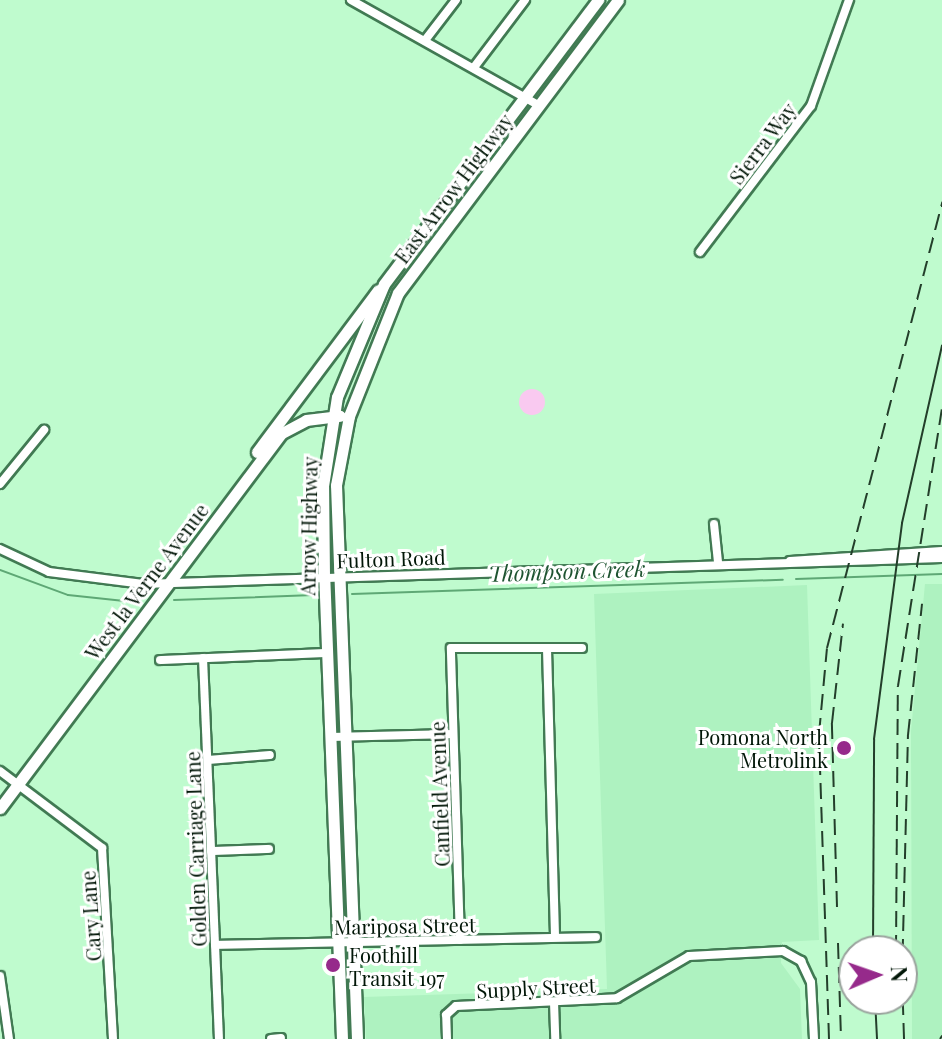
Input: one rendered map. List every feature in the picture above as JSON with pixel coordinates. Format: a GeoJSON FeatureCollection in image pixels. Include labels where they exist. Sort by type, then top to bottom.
{"type":"FeatureCollection","features":[{"type":"Feature","properties":{"kind":"main road","name":"Arrow Highway"},"geometry":{"type":"LineString","coordinates":[[342,1039],[324,576],[333,417],[352,352],[384,284],[598,0]]}},
{"type":"Feature","properties":{"kind":"main road","name":"East Arrow Highway"},"geometry":{"type":"LineString","coordinates":[[349,416],[398,293],[618,0]]}},
{"type":"Feature","properties":{"kind":"main road"},"geometry":{"type":"LineString","coordinates":[[246,477],[361,306],[384,284]]}},
{"type":"Feature","properties":{"kind":"main road","name":"Arrow Highway"},"geometry":{"type":"LineString","coordinates":[[349,416],[336,485],[348,736],[357,1039]]}},
{"type":"Feature","properties":{"kind":"main road","name":"West la Verne Avenue"},"geometry":{"type":"LineString","coordinates":[[0,808],[282,433],[333,417],[349,416]]}},
{"type":"Feature","properties":{"kind":"street"},"geometry":{"type":"LineString","coordinates":[[351,0],[475,66],[538,105]]}},
{"type":"Feature","properties":{"kind":"street"},"geometry":{"type":"LineString","coordinates":[[426,39],[456,0]]}},
{"type":"Feature","properties":{"kind":"street"},"geometry":{"type":"LineString","coordinates":[[475,66],[525,0]]}},
{"type":"Feature","properties":{"kind":"street","name":"Sierra Way"},"geometry":{"type":"LineString","coordinates":[[700,252],[811,106],[849,0]]}},
{"type":"Feature","properties":{"kind":"street"},"geometry":{"type":"LineString","coordinates":[[384,284],[398,293]]}},
{"type":"Feature","properties":{"kind":"street"},"geometry":{"type":"LineString","coordinates":[[0,484],[44,430]]}},
{"type":"Feature","properties":{"kind":"street"},"geometry":{"type":"LineString","coordinates":[[714,524],[718,563]]}},
{"type":"Feature","properties":{"kind":"street","name":"Fulton Road"},"geometry":{"type":"LineString","coordinates":[[0,549],[34,568],[85,580],[169,581],[942,558]]}},
{"type":"Feature","properties":{"kind":"street","name":"Fulton Road"},"geometry":{"type":"LineString","coordinates":[[790,561],[942,551]]}},
{"type":"Feature","properties":{"kind":"street","name":"Canfield Avenue"},"geometry":{"type":"LineString","coordinates":[[460,940],[451,648],[547,649]]}},
{"type":"Feature","properties":{"kind":"street"},"geometry":{"type":"LineString","coordinates":[[555,937],[547,649],[582,648]]}},
{"type":"Feature","properties":{"kind":"street"},"geometry":{"type":"LineString","coordinates":[[160,660],[327,653]]}},
{"type":"Feature","properties":{"kind":"street","name":"Golden Carriage Lane"},"geometry":{"type":"LineString","coordinates":[[203,658],[219,1039]]}},
{"type":"Feature","properties":{"kind":"street"},"geometry":{"type":"LineString","coordinates":[[331,737],[453,734]]}},
{"type":"Feature","properties":{"kind":"street"},"geometry":{"type":"LineString","coordinates":[[208,760],[270,755]]}},
{"type":"Feature","properties":{"kind":"street","name":"Cary Lane"},"geometry":{"type":"LineString","coordinates":[[0,771],[20,782],[102,848],[113,1039]]}},
{"type":"Feature","properties":{"kind":"street"},"geometry":{"type":"LineString","coordinates":[[211,851],[269,849]]}},
{"type":"Feature","properties":{"kind":"street","name":"Mariposa Street"},"geometry":{"type":"LineString","coordinates":[[215,945],[596,937]]}},
{"type":"Feature","properties":{"kind":"street","name":"Supply Street"},"geometry":{"type":"LineString","coordinates":[[447,1039],[449,1010],[625,996],[696,955],[783,951],[801,961],[811,982],[814,1039]]}},
{"type":"Feature","properties":{"kind":"street"},"geometry":{"type":"LineString","coordinates":[[0,976],[9,1039]]}},
{"type":"Feature","properties":{"kind":"street"},"geometry":{"type":"LineString","coordinates":[[554,1002],[555,1039]]}},
{"type":"Feature","properties":{"kind":"street"},"geometry":{"type":"LineString","coordinates":[[271,1039],[281,1038]]}},
{"type":"Feature","properties":{"kind":"shaded area"},"geometry":{"type":"Polygon","coordinates":[[[532,389],[541,393],[545,402],[541,411],[532,415],[523,411],[519,402],[523,393],[532,389]]]}},
{"type":"Feature","properties":{"kind":"shaded area"},"geometry":{"type":"Polygon","coordinates":[[[925,584],[942,584],[942,1039],[912,1039],[912,1015],[918,1015],[918,935],[912,935],[911,731],[925,584]]]}},
{"type":"Feature","properties":{"kind":"shaded area"},"geometry":{"type":"Polygon","coordinates":[[[807,585],[819,940],[782,942],[781,963],[800,989],[802,1039],[366,1039],[364,997],[607,989],[594,594],[807,585]]]}},
{"type":"Feature","properties":{"kind":"waterway","name":"Thompson Creek"},"geometry":{"type":"LineString","coordinates":[[0,570],[68,595],[134,602]]}},
{"type":"Feature","properties":{"kind":"waterway","name":"Thompson Creek"},"geometry":{"type":"LineString","coordinates":[[796,579],[942,574]]}},
{"type":"Feature","properties":{"kind":"waterway","name":"Thompson Creek"},"geometry":{"type":"LineString","coordinates":[[352,594],[783,580]]}},
{"type":"Feature","properties":{"kind":"waterway","name":"Thompson Creek"},"geometry":{"type":"LineString","coordinates":[[174,600],[314,595]]}},
{"type":"Feature","properties":{"kind":"tram line"},"geometry":{"type":"LineString","coordinates":[[873,935],[874,739],[902,523],[942,345]]}},
{"type":"Feature","properties":{"kind":"tram line"},"geometry":{"type":"LineString","coordinates":[[876,1015],[877,1039]]}},
{"type":"Feature","properties":{"kind":"railway"},"geometry":{"type":"LineString","coordinates":[[829,1039],[819,734],[827,648],[942,202]]}},
{"type":"Feature","properties":{"kind":"railway"},"geometry":{"type":"LineString","coordinates":[[896,935],[898,686],[942,409]]}},
{"type":"Feature","properties":{"kind":"railway"},"geometry":{"type":"LineString","coordinates":[[903,935],[908,735],[922,604]]}},
{"type":"Feature","properties":{"kind":"railway"},"geometry":{"type":"LineString","coordinates":[[837,907],[832,723],[843,624]]}},
{"type":"Feature","properties":{"kind":"railway"},"geometry":{"type":"LineString","coordinates":[[840,1015],[841,1039]]}},
{"type":"Feature","properties":{"kind":"railway"},"geometry":{"type":"LineString","coordinates":[[903,1015],[904,1039]]}},
{"type":"Feature","properties":{"kind":"place","name":"Pomona North Metrolink"},"geometry":{"type":"Point","coordinates":[844,748]}},
{"type":"Feature","properties":{"kind":"place","name":"Foothill Transit 197"},"geometry":{"type":"Point","coordinates":[333,965]}}]}
